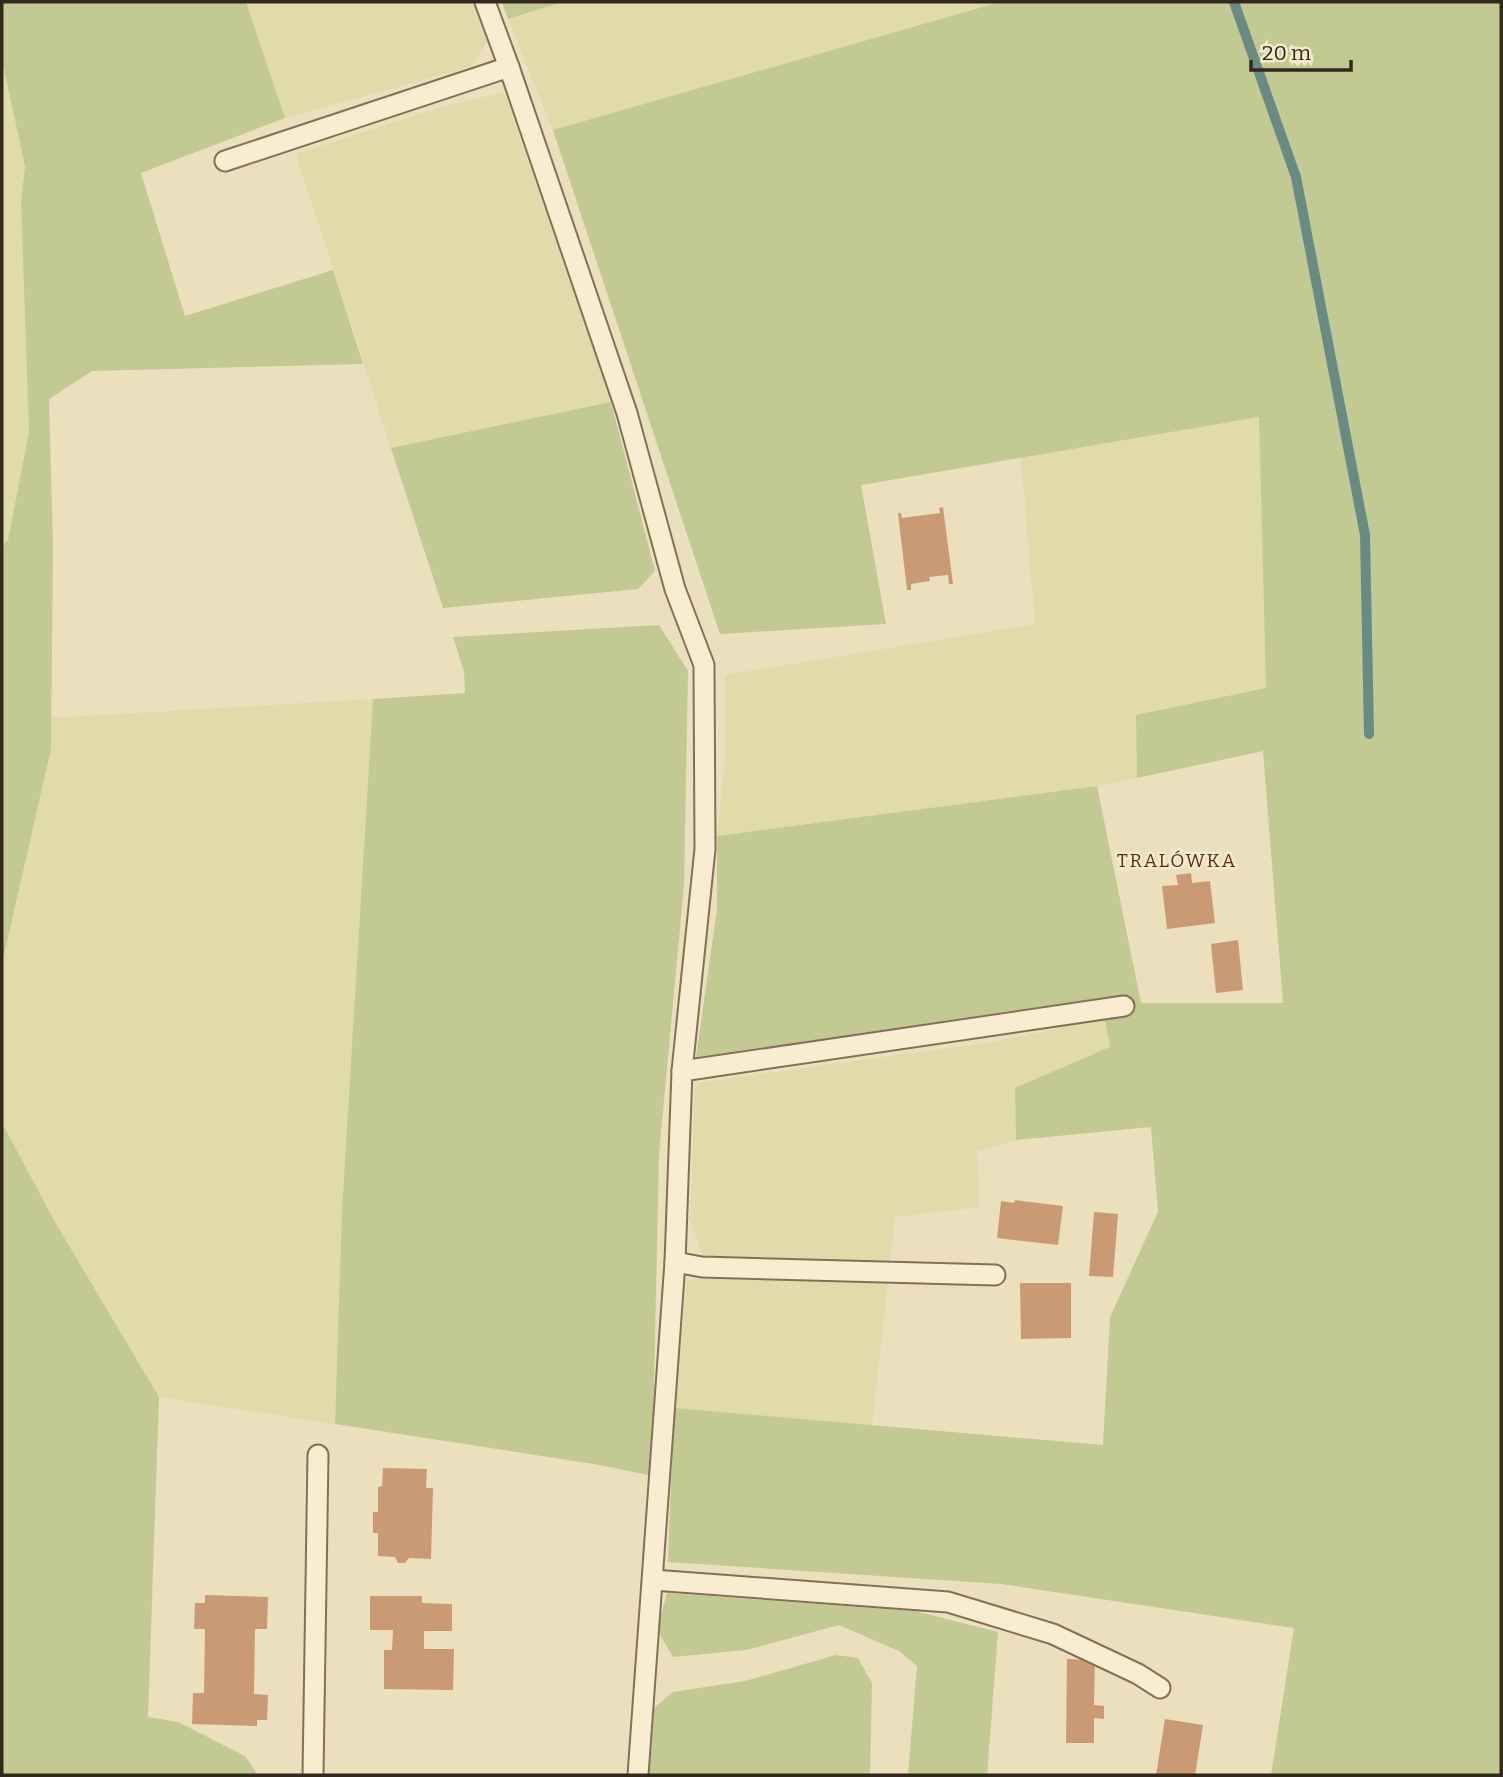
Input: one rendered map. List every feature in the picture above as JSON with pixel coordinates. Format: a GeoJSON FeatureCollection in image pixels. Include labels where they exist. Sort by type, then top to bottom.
{"type":"FeatureCollection","features":[{"type":"Feature","properties":{"kind":"lane"},"geometry":{"type":"LineString","coordinates":[[485,2],[627,413],[675,589],[704,664],[705,849],[682,1071],[675,1262],[638,1775]]}},
{"type":"Feature","properties":{"kind":"lane"},"geometry":{"type":"LineString","coordinates":[[225,161],[509,68]]}},
{"type":"Feature","properties":{"kind":"lane"},"geometry":{"type":"LineString","coordinates":[[682,1071],[1124,1006]]}},
{"type":"Feature","properties":{"kind":"lane"},"geometry":{"type":"LineString","coordinates":[[675,1262],[702,1267],[995,1275]]}},
{"type":"Feature","properties":{"kind":"lane"},"geometry":{"type":"LineString","coordinates":[[313,1775],[318,1455]]}},
{"type":"Feature","properties":{"kind":"lane"},"geometry":{"type":"LineString","coordinates":[[653,1580],[948,1602],[1053,1634],[1138,1674],[1160,1688]]}},
{"type":"Feature","properties":{"kind":"shaded area"},"geometry":{"type":"Polygon","coordinates":[[[246,2],[472,2],[487,42],[470,67],[285,118],[246,2]]]}},
{"type":"Feature","properties":{"kind":"shaded area"},"geometry":{"type":"Polygon","coordinates":[[[562,2],[1000,2],[553,130],[508,19],[562,2]]]}},
{"type":"Feature","properties":{"kind":"shaded area"},"geometry":{"type":"Polygon","coordinates":[[[2,60],[25,166],[21,202],[29,432],[8,541],[2,546],[2,60]]]}},
{"type":"Feature","properties":{"kind":"shaded area"},"geometry":{"type":"Polygon","coordinates":[[[504,92],[611,402],[391,448],[296,154],[437,108],[504,92]]]}},
{"type":"Feature","properties":{"kind":"shaded area"},"geometry":{"type":"Polygon","coordinates":[[[1259,417],[1266,688],[1136,715],[1137,778],[1097,786],[717,836],[726,747],[725,675],[1035,624],[1021,457],[1259,417]]]}},
{"type":"Feature","properties":{"kind":"shaded area"},"geometry":{"type":"Polygon","coordinates":[[[373,699],[342,1210],[335,1424],[159,1397],[55,1222],[2,1123],[2,964],[51,749],[51,718],[373,699]]]}},
{"type":"Feature","properties":{"kind":"shaded area"},"geometry":{"type":"Polygon","coordinates":[[[1105,1019],[1111,1047],[1015,1088],[1016,1140],[977,1151],[979,1207],[895,1217],[890,1263],[704,1257],[690,1222],[695,1083],[991,1042],[1105,1019]]]}},
{"type":"Feature","properties":{"kind":"shaded area"},"geometry":{"type":"Polygon","coordinates":[[[706,1277],[888,1281],[872,1425],[674,1408],[687,1281],[706,1277]]]}},
{"type":"Feature","properties":{"kind":"green space"},"geometry":{"type":"Polygon","coordinates":[[[2,2],[246,2],[285,118],[141,173],[185,316],[333,270],[363,364],[92,371],[49,399],[53,547],[51,749],[2,964],[2,546],[8,540],[29,432],[21,202],[25,166],[2,60],[2,2]]]}},
{"type":"Feature","properties":{"kind":"green space"},"geometry":{"type":"Polygon","coordinates":[[[502,2],[562,2],[508,19],[502,2]]]}},
{"type":"Feature","properties":{"kind":"green space"},"geometry":{"type":"Polygon","coordinates":[[[1000,2],[1501,2],[1501,1775],[1271,1775],[1294,1628],[1001,1584],[668,1562],[674,1408],[1103,1445],[1110,1317],[1158,1212],[1151,1127],[1016,1140],[1015,1088],[1110,1047],[1101,998],[696,1057],[717,909],[717,836],[1097,786],[1141,1003],[1283,1003],[1263,751],[1137,778],[1136,715],[1266,688],[1259,417],[861,485],[886,624],[720,634],[553,130],[1000,2]]]}},
{"type":"Feature","properties":{"kind":"green space"},"geometry":{"type":"Polygon","coordinates":[[[611,402],[655,571],[638,589],[443,608],[391,448],[611,402]]]}},
{"type":"Feature","properties":{"kind":"green space"},"geometry":{"type":"Polygon","coordinates":[[[659,625],[688,671],[684,885],[659,1154],[652,1476],[600,1465],[335,1424],[342,1210],[373,699],[465,693],[464,671],[453,637],[659,625]]]}},
{"type":"Feature","properties":{"kind":"green space"},"geometry":{"type":"Polygon","coordinates":[[[2,1123],[55,1222],[159,1397],[148,1717],[178,1722],[245,1756],[258,1775],[2,1775],[2,1123]]]}},
{"type":"Feature","properties":{"kind":"green space"},"geometry":{"type":"Polygon","coordinates":[[[667,1593],[915,1611],[998,1632],[987,1775],[908,1775],[917,1666],[899,1651],[839,1625],[746,1650],[673,1657],[657,1630],[667,1593]]]}},
{"type":"Feature","properties":{"kind":"green space"},"geometry":{"type":"Polygon","coordinates":[[[836,1655],[858,1658],[872,1683],[870,1775],[649,1775],[654,1708],[673,1692],[745,1681],[836,1655]]]}},
{"type":"Feature","properties":{"kind":"building"},"geometry":{"type":"Polygon","coordinates":[[[943,507],[953,584],[949,584],[948,575],[929,577],[930,581],[911,584],[911,590],[907,590],[898,513],[901,513],[902,518],[940,513],[939,508],[943,507]]]}},
{"type":"Feature","properties":{"kind":"building"},"geometry":{"type":"Polygon","coordinates":[[[1191,873],[1192,883],[1210,881],[1215,923],[1167,929],[1162,886],[1178,885],[1176,875],[1191,873]]]}},
{"type":"Feature","properties":{"kind":"building"},"geometry":{"type":"Polygon","coordinates":[[[1238,940],[1243,990],[1216,993],[1211,944],[1238,940]]]}},
{"type":"Feature","properties":{"kind":"building"},"geometry":{"type":"Polygon","coordinates":[[[1015,1200],[1063,1206],[1058,1245],[997,1238],[1001,1201],[1014,1203],[1015,1200]]]}},
{"type":"Feature","properties":{"kind":"building"},"geometry":{"type":"Polygon","coordinates":[[[1094,1212],[1118,1214],[1113,1277],[1089,1276],[1094,1212]]]}},
{"type":"Feature","properties":{"kind":"building"},"geometry":{"type":"Polygon","coordinates":[[[1020,1283],[1071,1283],[1071,1338],[1021,1339],[1020,1283]]]}},
{"type":"Feature","properties":{"kind":"building"},"geometry":{"type":"Polygon","coordinates":[[[383,1468],[427,1469],[426,1488],[433,1488],[431,1559],[409,1558],[405,1563],[398,1563],[395,1557],[378,1556],[378,1533],[373,1533],[373,1512],[378,1512],[378,1487],[382,1486],[383,1468]]]}},
{"type":"Feature","properties":{"kind":"building"},"geometry":{"type":"Polygon","coordinates":[[[205,1595],[268,1597],[267,1629],[255,1629],[254,1694],[268,1695],[267,1720],[257,1720],[257,1726],[192,1724],[193,1693],[204,1693],[205,1629],[194,1629],[195,1603],[205,1603],[205,1595]]]}},
{"type":"Feature","properties":{"kind":"building"},"geometry":{"type":"Polygon","coordinates":[[[370,1596],[422,1596],[422,1603],[452,1604],[452,1631],[424,1631],[424,1649],[454,1649],[453,1690],[384,1689],[384,1650],[392,1650],[393,1630],[370,1630],[370,1596]]]}},
{"type":"Feature","properties":{"kind":"building"},"geometry":{"type":"Polygon","coordinates":[[[1067,1659],[1095,1660],[1094,1705],[1104,1706],[1104,1719],[1094,1718],[1094,1743],[1066,1743],[1067,1659]]]}},
{"type":"Feature","properties":{"kind":"building"},"geometry":{"type":"Polygon","coordinates":[[[1165,1719],[1203,1725],[1195,1775],[1156,1775],[1165,1719]]]}},
{"type":"Feature","properties":{"kind":"waterway"},"geometry":{"type":"LineString","coordinates":[[1234,2],[1296,177],[1365,535],[1369,734]]}},
{"type":"Feature","properties":{"kind":"district","name":"TRALÓWKA"},"geometry":{"type":"Point","coordinates":[1177,860]}}]}
